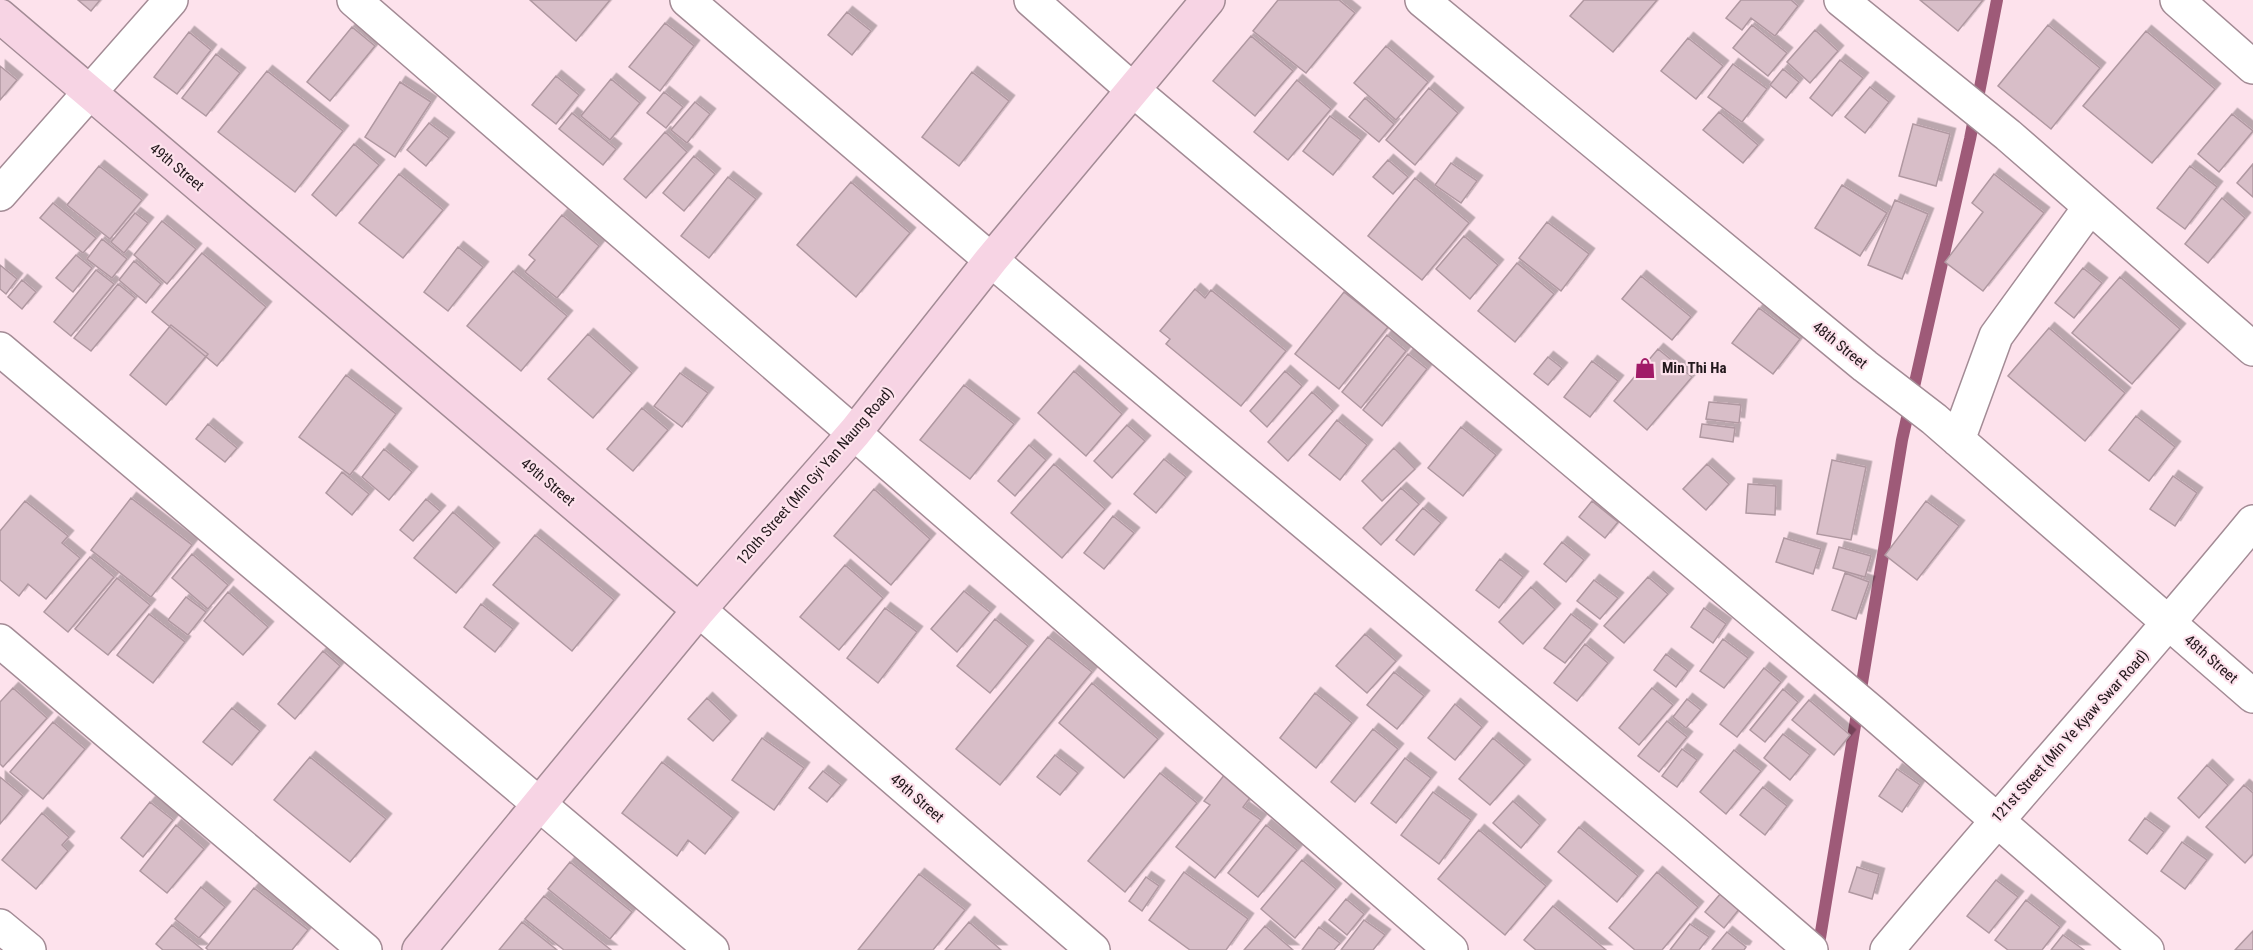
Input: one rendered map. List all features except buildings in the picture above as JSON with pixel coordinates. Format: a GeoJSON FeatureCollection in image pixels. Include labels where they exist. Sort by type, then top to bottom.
{"type":"FeatureCollection","features":[{"type":"Feature","properties":{"kind":"main road","name":"120th Street (Min Gyi Yan Naung Road)"},"geometry":{"type":"LineString","coordinates":[[419,950],[699,610],[855,432],[991,260],[1208,0]]}},
{"type":"Feature","properties":{"kind":"main road","name":"49th Street"},"geometry":{"type":"LineString","coordinates":[[0,16],[699,610]]}},
{"type":"Feature","properties":{"kind":"street"},"geometry":{"type":"LineString","coordinates":[[0,194],[171,0]]}},
{"type":"Feature","properties":{"kind":"street"},"geometry":{"type":"LineString","coordinates":[[354,0],[1451,950]]}},
{"type":"Feature","properties":{"kind":"street"},"geometry":{"type":"LineString","coordinates":[[687,0],[991,260],[1676,833],[1810,949]]}},
{"type":"Feature","properties":{"kind":"street"},"geometry":{"type":"LineString","coordinates":[[1031,0],[1133,90],[1872,712],[2146,950]]}},
{"type":"Feature","properties":{"kind":"street","name":"48th Street"},"geometry":{"type":"LineString","coordinates":[[1422,0],[1865,366],[1946,430],[2253,696]]}},
{"type":"Feature","properties":{"kind":"street"},"geometry":{"type":"LineString","coordinates":[[1841,0],[2008,135],[2253,349]]}},
{"type":"Feature","properties":{"kind":"street"},"geometry":{"type":"LineString","coordinates":[[2177,0],[2253,66]]}},
{"type":"Feature","properties":{"kind":"street"},"geometry":{"type":"LineString","coordinates":[[1946,430],[1996,336],[2090,207]]}},
{"type":"Feature","properties":{"kind":"street"},"geometry":{"type":"LineString","coordinates":[[0,349],[712,950]]}},
{"type":"Feature","properties":{"kind":"street","name":"121st Street (Min Ye Kyaw Swar Road)"},"geometry":{"type":"LineString","coordinates":[[1887,950],[1996,819],[2170,624],[2253,522]]}},
{"type":"Feature","properties":{"kind":"street","name":"49th Street"},"geometry":{"type":"LineString","coordinates":[[699,610],[1093,950]]}},
{"type":"Feature","properties":{"kind":"street"},"geometry":{"type":"LineString","coordinates":[[0,641],[365,950]]}},
{"type":"Feature","properties":{"kind":"street"},"geometry":{"type":"LineString","coordinates":[[0,926],[29,950]]}},
{"type":"Feature","properties":{"kind":"waterway"},"geometry":{"type":"LineString","coordinates":[[1818,950],[1902,440],[1970,139],[1997,0]]}},
{"type":"Feature","properties":{"kind":"place","name":"Min Thi Ha"},"geometry":{"type":"Point","coordinates":[1645,368]}}]}
